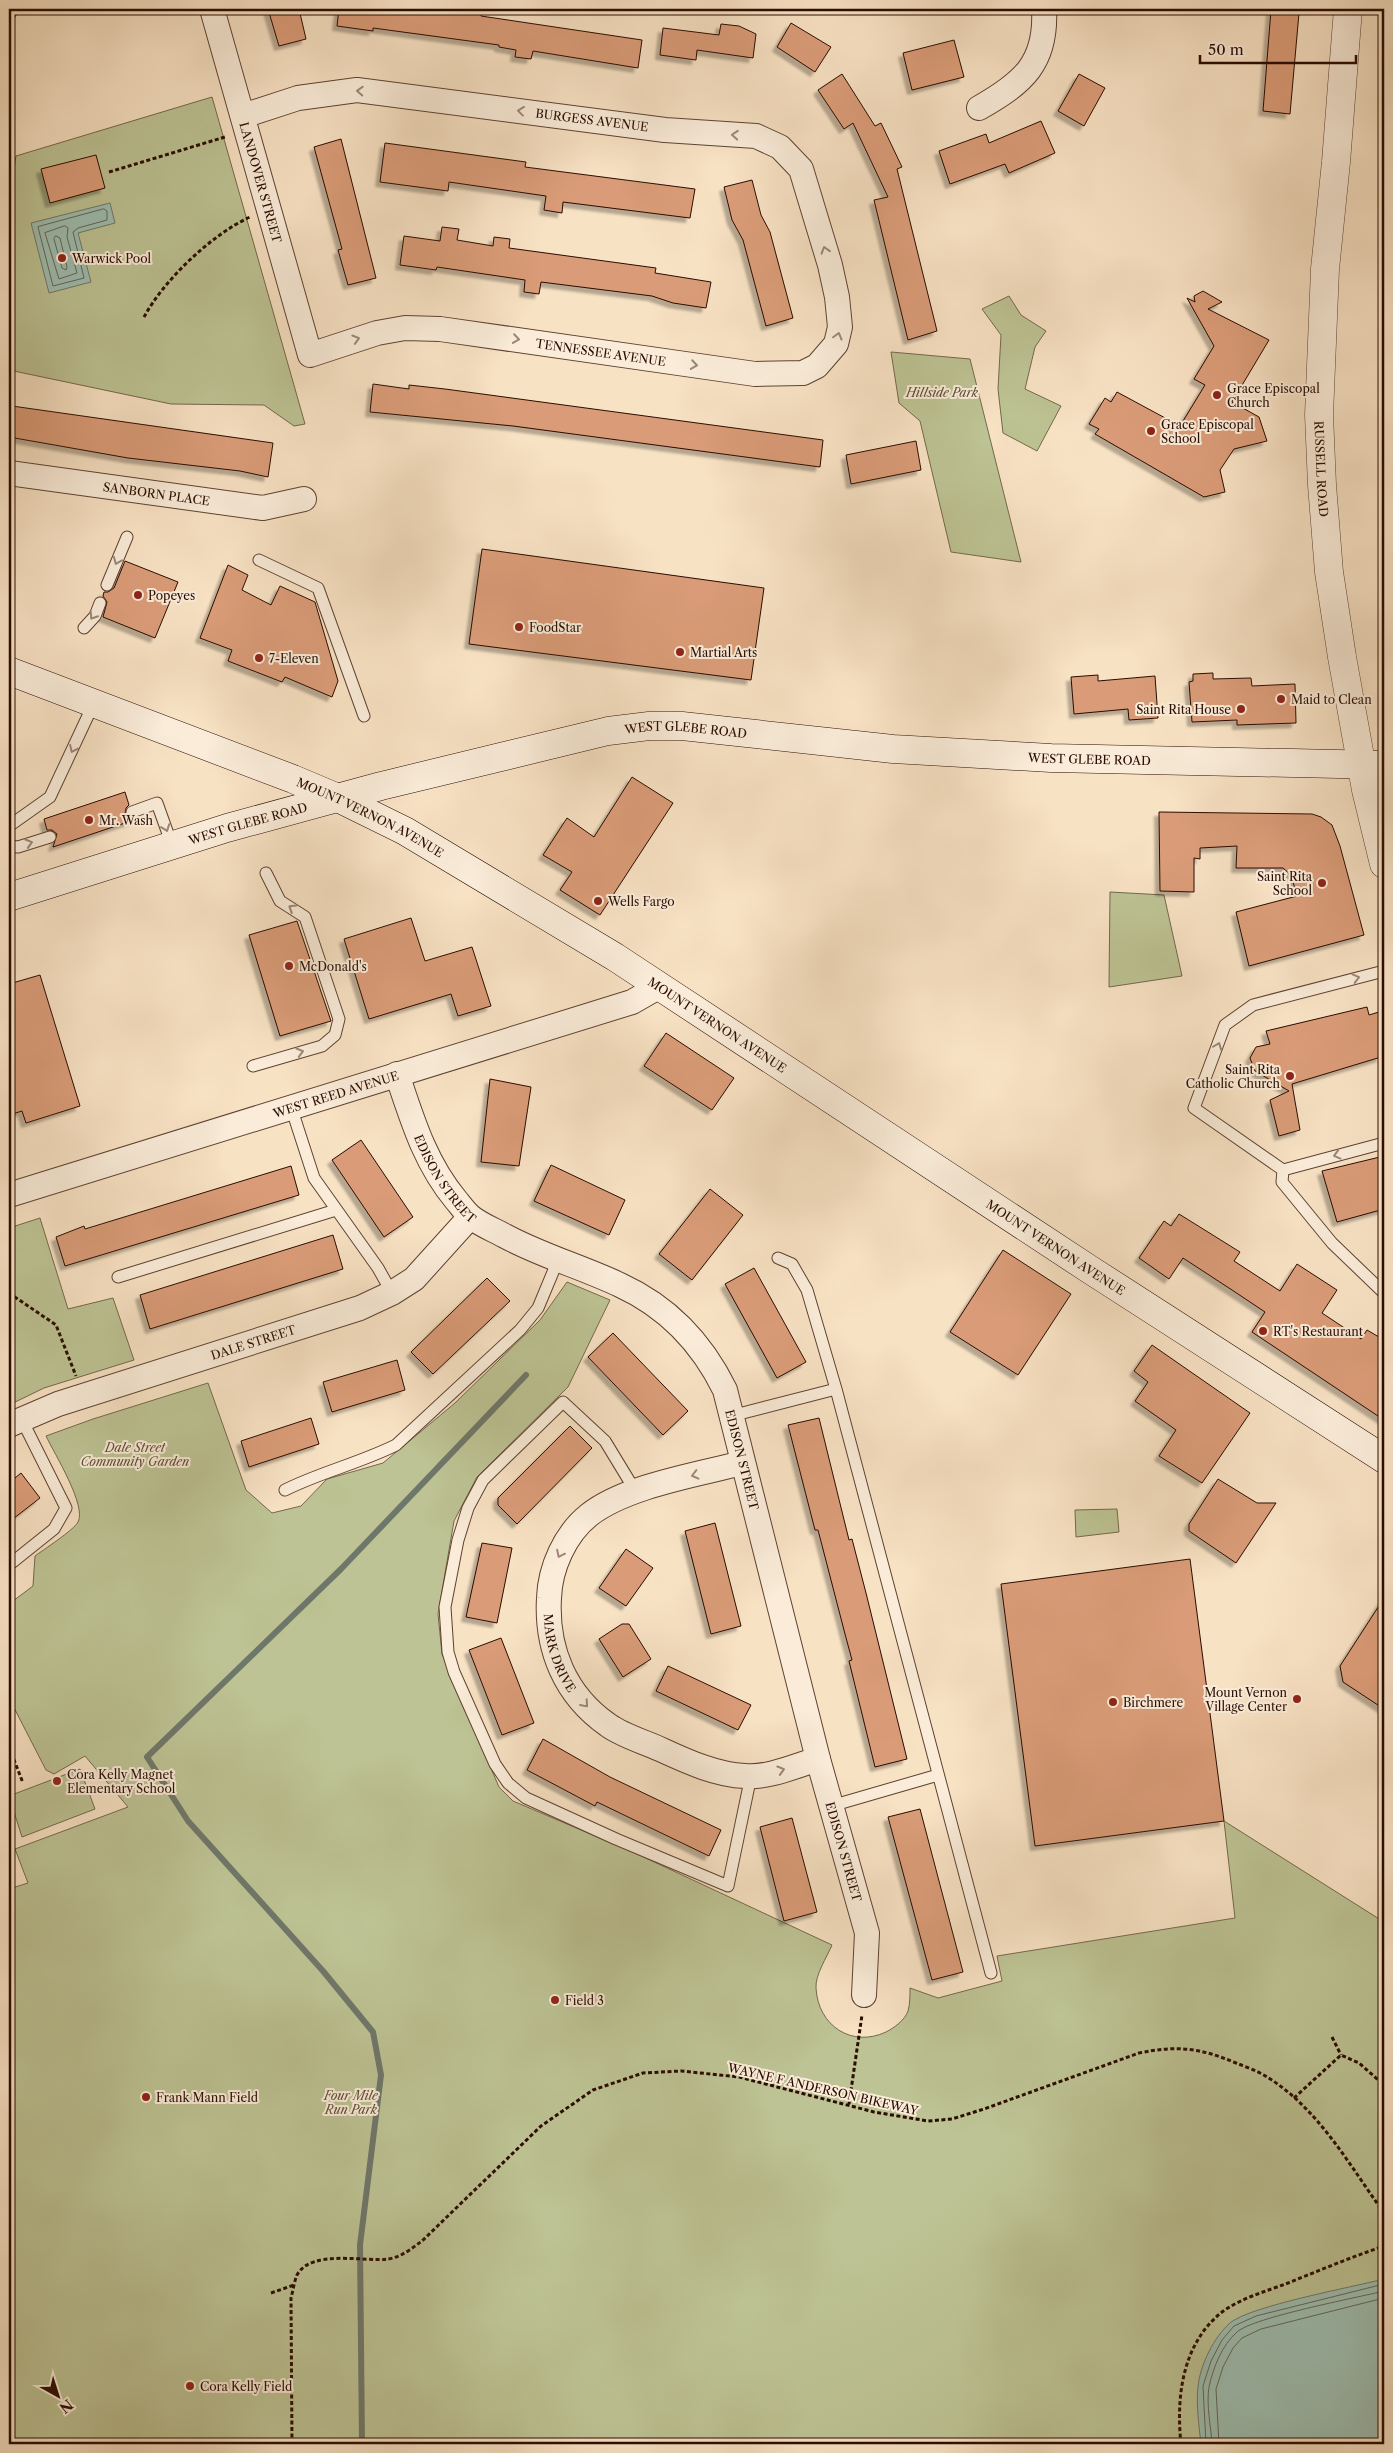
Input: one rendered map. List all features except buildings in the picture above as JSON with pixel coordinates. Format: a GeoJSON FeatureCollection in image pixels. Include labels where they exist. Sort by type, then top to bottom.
{"type":"FeatureCollection","features":[{"type":"Feature","properties":{"kind":"main road","name":"RUSSELL ROAD"},"geometry":{"type":"LineString","coordinates":[[1348,9],[1336,162],[1325,269],[1320,415],[1322,485],[1329,572],[1342,657],[1374,764],[1366,790],[1384,864]]}},
{"type":"Feature","properties":{"kind":"main road","name":"MOUNT VERNON AVENUE"},"geometry":{"type":"LineString","coordinates":[[9,671],[93,705],[293,779],[338,798],[405,831],[660,986],[1090,1269],[1384,1459]]}},
{"type":"Feature","properties":{"kind":"main road","name":"WEST GLEBE ROAD"},"geometry":{"type":"LineString","coordinates":[[9,898],[172,845],[338,798],[608,731],[662,725],[893,749],[1051,758],[1374,764]]}},
{"type":"Feature","properties":{"kind":"street","name":"LANDOVER STREET"},"geometry":{"type":"LineString","coordinates":[[212,9],[310,355]]}},
{"type":"Feature","properties":{"kind":"street"},"geometry":{"type":"LineString","coordinates":[[979,108],[1014,86],[1036,63],[1045,24],[1044,9]]}},
{"type":"Feature","properties":{"kind":"street","name":"BURGESS AVENUE"},"geometry":{"type":"LineString","coordinates":[[243,116],[298,98],[357,90],[665,130],[756,136],[780,147],[801,169],[837,297]]}},
{"type":"Feature","properties":{"kind":"street","name":"TENNESSEE AVENUE"},"geometry":{"type":"LineString","coordinates":[[310,355],[377,333],[405,328],[440,329],[755,374],[803,373],[817,366],[836,344],[840,327],[837,297]]}},
{"type":"Feature","properties":{"kind":"street","name":"SANBORN PLACE"},"geometry":{"type":"LineString","coordinates":[[9,473],[263,508],[304,499]]}},
{"type":"Feature","properties":{"kind":"street","name":"WEST REED AVENUE"},"geometry":{"type":"LineString","coordinates":[[9,1195],[632,1002],[660,986]]}},
{"type":"Feature","properties":{"kind":"street","name":"EDISON STREET"},"geometry":{"type":"LineString","coordinates":[[397,1074],[415,1129],[434,1171],[470,1217],[535,1251],[620,1285],[669,1316],[699,1345],[713,1366],[725,1390],[818,1759],[867,1932],[864,1995]]}},
{"type":"Feature","properties":{"kind":"street","name":"DALE STREET"},"geometry":{"type":"LineString","coordinates":[[16,1423],[85,1396],[360,1308],[392,1293],[414,1279],[470,1217]]}},
{"type":"Feature","properties":{"kind":"street","name":"MARK DRIVE"},"geometry":{"type":"LineString","coordinates":[[742,1463],[636,1492],[609,1502],[588,1516],[574,1531],[554,1567],[549,1590],[549,1634],[557,1664],[586,1706],[608,1726],[680,1758],[726,1774],[766,1775],[818,1759]]}},
{"type":"Feature","properties":{"kind":"lane"},"geometry":{"type":"LineString","coordinates":[[9,15],[13,9]]}},
{"type":"Feature","properties":{"kind":"lane"},"geometry":{"type":"LineString","coordinates":[[107,585],[128,537]]}},
{"type":"Feature","properties":{"kind":"lane"},"geometry":{"type":"LineString","coordinates":[[258,560],[318,588],[364,716]]}},
{"type":"Feature","properties":{"kind":"lane"},"geometry":{"type":"LineString","coordinates":[[84,628],[95,616],[100,603]]}},
{"type":"Feature","properties":{"kind":"lane"},"geometry":{"type":"LineString","coordinates":[[9,826],[50,797],[93,705]]}},
{"type":"Feature","properties":{"kind":"lane"},"geometry":{"type":"LineString","coordinates":[[132,812],[157,803],[172,845]]}},
{"type":"Feature","properties":{"kind":"lane"},"geometry":{"type":"LineString","coordinates":[[9,846],[18,847],[50,837]]}},
{"type":"Feature","properties":{"kind":"lane"},"geometry":{"type":"LineString","coordinates":[[253,1066],[322,1046],[335,1035],[339,1019],[305,916],[280,901],[266,872]]}},
{"type":"Feature","properties":{"kind":"lane"},"geometry":{"type":"LineString","coordinates":[[1384,971],[1253,1005],[1225,1025],[1194,1108],[1283,1170],[1384,1143]]}},
{"type":"Feature","properties":{"kind":"lane"},"geometry":{"type":"LineString","coordinates":[[291,1107],[314,1178],[378,1268],[392,1293]]}},
{"type":"Feature","properties":{"kind":"lane"},"geometry":{"type":"LineString","coordinates":[[1283,1170],[1282,1182],[1332,1243],[1384,1293]]}},
{"type":"Feature","properties":{"kind":"lane"},"geometry":{"type":"LineString","coordinates":[[118,1277],[336,1210]]}},
{"type":"Feature","properties":{"kind":"lane"},"geometry":{"type":"LineString","coordinates":[[778,1258],[792,1264],[806,1290],[836,1389],[991,1973]]}},
{"type":"Feature","properties":{"kind":"lane"},"geometry":{"type":"LineString","coordinates":[[285,1490],[313,1476],[378,1454],[396,1445],[520,1330],[538,1308],[558,1260]]}},
{"type":"Feature","properties":{"kind":"lane"},"geometry":{"type":"LineString","coordinates":[[731,1416],[836,1389]]}},
{"type":"Feature","properties":{"kind":"lane"},"geometry":{"type":"LineString","coordinates":[[636,1492],[605,1441],[563,1402],[483,1480],[468,1508],[458,1540],[445,1607],[448,1652],[454,1672],[495,1764],[508,1783],[526,1798],[616,1839],[728,1886],[751,1776]]}},
{"type":"Feature","properties":{"kind":"lane"},"geometry":{"type":"LineString","coordinates":[[9,1565],[54,1529],[66,1508],[16,1423]]}},
{"type":"Feature","properties":{"kind":"lane"},"geometry":{"type":"LineString","coordinates":[[831,1806],[938,1776]]}},
{"type":"Feature","properties":{"kind":"path"},"geometry":{"type":"LineString","coordinates":[[109,172],[226,138],[221,122],[243,116]]}},
{"type":"Feature","properties":{"kind":"path"},"geometry":{"type":"LineString","coordinates":[[144,318],[172,279],[216,237],[248,218],[270,211]]}},
{"type":"Feature","properties":{"kind":"path"},"geometry":{"type":"LineString","coordinates":[[9,1293],[56,1325],[85,1396]]}},
{"type":"Feature","properties":{"kind":"path"},"geometry":{"type":"LineString","coordinates":[[9,1747],[23,1783]]}},
{"type":"Feature","properties":{"kind":"path"},"geometry":{"type":"LineString","coordinates":[[848,2104],[864,1995]]}},
{"type":"Feature","properties":{"kind":"path"},"geometry":{"type":"LineString","coordinates":[[1332,2037],[1341,2055],[1359,2063],[1384,2085]]}},
{"type":"Feature","properties":{"kind":"path","name":"WAYNE F ANDERSON BIKEWAY"},"geometry":{"type":"LineString","coordinates":[[292,2444],[291,2298],[297,2276],[304,2267],[313,2262],[330,2259],[387,2259],[397,2256],[422,2241],[541,2126],[592,2090],[643,2073],[681,2071],[739,2078],[874,2112],[928,2122],[952,2119],[984,2109],[1114,2061],[1166,2048],[1192,2048],[1217,2055],[1267,2077],[1294,2098],[1332,2141],[1384,2213]]}},
{"type":"Feature","properties":{"kind":"path"},"geometry":{"type":"LineString","coordinates":[[1294,2098],[1341,2055]]}},
{"type":"Feature","properties":{"kind":"path"},"geometry":{"type":"LineString","coordinates":[[1181,2444],[1179,2423],[1180,2392],[1185,2372],[1192,2350],[1206,2330],[1222,2313],[1233,2306],[1278,2287],[1384,2246]]}},
{"type":"Feature","properties":{"kind":"path"},"geometry":{"type":"LineString","coordinates":[[271,2293],[295,2285]]}},
{"type":"Feature","properties":{"kind":"green space"},"geometry":{"type":"Polygon","coordinates":[[[212,97],[305,424],[294,426],[264,405],[171,404],[9,370],[9,200],[16,156],[212,97]]]}},
{"type":"Feature","properties":{"kind":"green space"},"geometry":{"type":"Polygon","coordinates":[[[1009,296],[1021,315],[1046,331],[1035,347],[1025,389],[1061,406],[1037,451],[1003,433],[998,389],[1001,335],[982,309],[1009,296]]]}},
{"type":"Feature","properties":{"kind":"green space","name":"Hillside Park"},"geometry":{"type":"Polygon","coordinates":[[[891,352],[970,359],[1021,562],[951,552],[920,421],[899,403],[891,352]]]}},
{"type":"Feature","properties":{"kind":"green space"},"geometry":{"type":"Polygon","coordinates":[[[1110,892],[1164,895],[1182,976],[1109,987],[1110,892]]]}},
{"type":"Feature","properties":{"kind":"green space"},"geometry":{"type":"Polygon","coordinates":[[[40,1218],[68,1309],[113,1298],[134,1360],[44,1388],[9,1405],[9,1228],[40,1218]]]}},
{"type":"Feature","properties":{"kind":"green space","name":"Four Mile Run Park"},"geometry":{"type":"Polygon","coordinates":[[[567,1282],[610,1300],[568,1387],[477,1477],[454,1521],[438,1614],[442,1654],[499,1787],[513,1801],[635,1853],[832,1945],[817,1977],[818,2001],[830,2023],[849,2035],[861,2037],[886,2032],[902,2021],[909,2009],[910,1988],[938,1998],[1002,1981],[997,1956],[1235,1918],[1224,1821],[1384,1922],[1384,2444],[9,2444],[9,1889],[28,1883],[15,1849],[128,1807],[85,1756],[54,1774],[46,1770],[9,1698],[9,1604],[33,1586],[35,1556],[71,1530],[78,1522],[80,1514],[74,1492],[46,1436],[93,1419],[208,1383],[246,1490],[272,1513],[301,1506],[327,1479],[383,1463],[455,1403],[540,1320],[567,1282]]]}},
{"type":"Feature","properties":{"kind":"green space"},"geometry":{"type":"Polygon","coordinates":[[[1117,1509],[1119,1532],[1076,1537],[1075,1510],[1117,1509]]]}},
{"type":"Feature","properties":{"kind":"green space"},"geometry":{"type":"Polygon","coordinates":[[[80,1769],[95,1809],[22,1837],[9,1796],[80,1769]]]}},
{"type":"Feature","properties":{"kind":"water","name":"Warwick Pool"},"geometry":{"type":"Polygon","coordinates":[[[110,203],[115,223],[78,233],[91,282],[49,293],[31,223],[110,203]]]}},
{"type":"Feature","properties":{"kind":"water"},"geometry":{"type":"Polygon","coordinates":[[[1384,2279],[1384,2444],[1201,2444],[1197,2401],[1199,2379],[1213,2344],[1230,2323],[1258,2310],[1279,2304],[1384,2279]]]}},
{"type":"Feature","properties":{"kind":"waterway"},"geometry":{"type":"LineString","coordinates":[[362,2444],[360,2245],[381,2075],[373,2032],[323,1971],[188,1821],[147,1757],[341,1569],[526,1375]]}},
{"type":"Feature","properties":{"kind":"place","name":"Warwick Pool"},"geometry":{"type":"Point","coordinates":[62,258]}},
{"type":"Feature","properties":{"kind":"place","name":"Grace Episcopal Church"},"geometry":{"type":"Point","coordinates":[1217,395]}},
{"type":"Feature","properties":{"kind":"place","name":"Grace Episcopal School"},"geometry":{"type":"Point","coordinates":[1151,431]}},
{"type":"Feature","properties":{"kind":"place","name":"Popeyes"},"geometry":{"type":"Point","coordinates":[138,595]}},
{"type":"Feature","properties":{"kind":"place","name":"FoodStar"},"geometry":{"type":"Point","coordinates":[519,627]}},
{"type":"Feature","properties":{"kind":"place","name":"Martial Arts"},"geometry":{"type":"Point","coordinates":[680,652]}},
{"type":"Feature","properties":{"kind":"place","name":"7-Eleven"},"geometry":{"type":"Point","coordinates":[259,658]}},
{"type":"Feature","properties":{"kind":"place","name":"Maid to Clean"},"geometry":{"type":"Point","coordinates":[1281,699]}},
{"type":"Feature","properties":{"kind":"place","name":"Saint Rita House"},"geometry":{"type":"Point","coordinates":[1241,709]}},
{"type":"Feature","properties":{"kind":"place","name":"Mr. Wash"},"geometry":{"type":"Point","coordinates":[89,820]}},
{"type":"Feature","properties":{"kind":"place","name":"Saint Rita School"},"geometry":{"type":"Point","coordinates":[1322,883]}},
{"type":"Feature","properties":{"kind":"place","name":"Wells Fargo"},"geometry":{"type":"Point","coordinates":[598,901]}},
{"type":"Feature","properties":{"kind":"place","name":"McDonald's"},"geometry":{"type":"Point","coordinates":[289,966]}},
{"type":"Feature","properties":{"kind":"place","name":"Saint Rita Catholic Church"},"geometry":{"type":"Point","coordinates":[1290,1076]}},
{"type":"Feature","properties":{"kind":"place","name":"RT's Restaurant"},"geometry":{"type":"Point","coordinates":[1263,1331]}},
{"type":"Feature","properties":{"kind":"place","name":"Mount Vernon Village Center"},"geometry":{"type":"Point","coordinates":[1297,1699]}},
{"type":"Feature","properties":{"kind":"place","name":"Birchmere"},"geometry":{"type":"Point","coordinates":[1113,1702]}},
{"type":"Feature","properties":{"kind":"place","name":"Cora Kelly Magnet Elementary School"},"geometry":{"type":"Point","coordinates":[57,1781]}},
{"type":"Feature","properties":{"kind":"place","name":"Field 3"},"geometry":{"type":"Point","coordinates":[555,2000]}},
{"type":"Feature","properties":{"kind":"place","name":"Frank Mann Field"},"geometry":{"type":"Point","coordinates":[146,2097]}},
{"type":"Feature","properties":{"kind":"place","name":"Cora Kelly Field"},"geometry":{"type":"Point","coordinates":[190,2386]}},
{"type":"Feature","properties":{"kind":"park label","name":"Dale Street Community Garden"},"geometry":{"type":"Point","coordinates":[135,1454]}}]}
